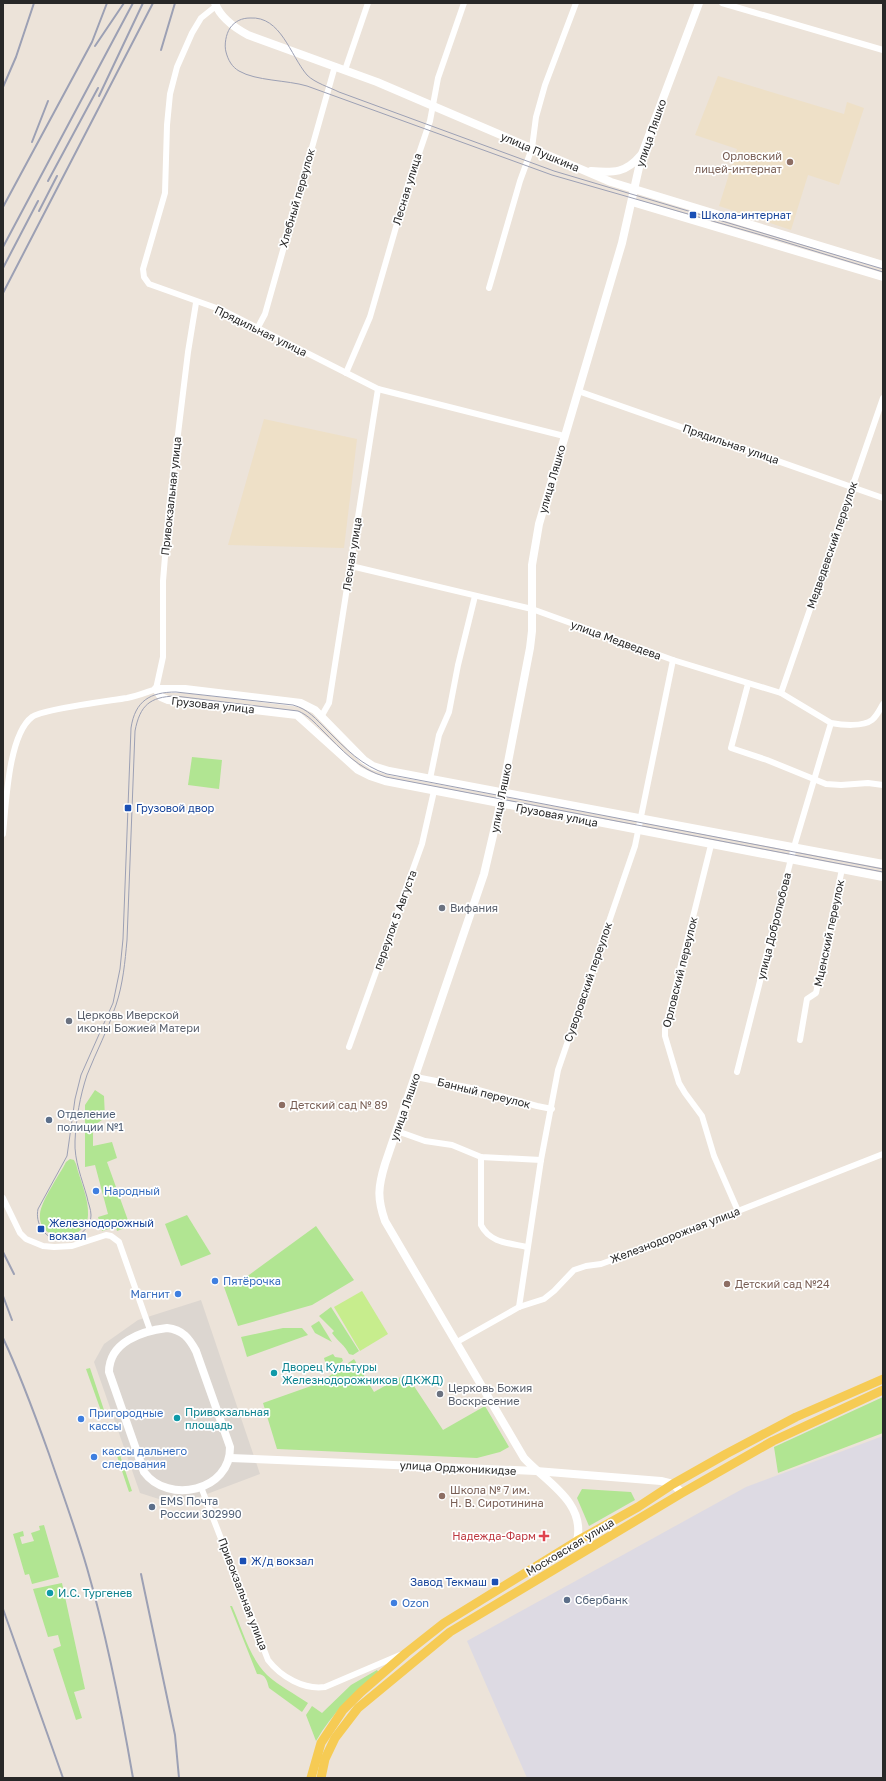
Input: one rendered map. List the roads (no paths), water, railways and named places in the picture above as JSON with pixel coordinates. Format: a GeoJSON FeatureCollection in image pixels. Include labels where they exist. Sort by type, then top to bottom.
{"type":"FeatureCollection","features":[{"type":"Feature","properties":{"kind":"main road","name":"Московская улица"},"geometry":{"type":"LineString","coordinates":[[311,1778],[321,1743],[335,1720],[356,1696],[444,1623],[577,1541],[638,1507],[673,1484],[768,1431],[851,1391],[883,1378]]}},
{"type":"Feature","properties":{"kind":"main road","name":"Московская улица"},"geometry":{"type":"LineString","coordinates":[[321,1778],[330,1748],[349,1718],[367,1699],[457,1628],[682,1493],[773,1441],[883,1390]]}},
{"type":"Feature","properties":{"kind":"street"},"geometry":{"type":"LineString","coordinates":[[345,70],[368,3]]}},
{"type":"Feature","properties":{"kind":"street","name":"Лесная улица"},"geometry":{"type":"LineString","coordinates":[[346,373],[370,316],[406,189],[430,121],[438,78],[464,3]]}},
{"type":"Feature","properties":{"kind":"street"},"geometry":{"type":"LineString","coordinates":[[489,288],[520,181],[532,148],[536,117],[545,85],[576,3]]}},
{"type":"Feature","properties":{"kind":"street","name":"улица Ляшко"},"geometry":{"type":"LineString","coordinates":[[577,1541],[580,1532],[578,1523],[568,1500],[555,1484],[536,1471],[524,1458],[385,1221],[380,1208],[379,1190],[381,1177],[484,874],[500,804],[530,648],[532,565],[535,544],[564,436],[622,243],[642,154],[699,3]]}},
{"type":"Feature","properties":{"kind":"street"},"geometry":{"type":"LineString","coordinates":[[722,3],[883,50]]}},
{"type":"Feature","properties":{"kind":"street","name":"улица Пушкина"},"geometry":{"type":"LineString","coordinates":[[216,4],[222,14],[233,25],[248,35],[335,66],[432,105],[584,171],[634,190],[883,265]]}},
{"type":"Feature","properties":{"kind":"street","name":"Прядильная улица"},"geometry":{"type":"LineString","coordinates":[[216,4],[202,18],[192,33],[177,67],[170,94],[167,125],[165,193],[143,269],[144,277],[149,284],[222,310],[378,389],[564,436]]}},
{"type":"Feature","properties":{"kind":"street","name":"Хлебный переулок"},"geometry":{"type":"LineString","coordinates":[[258,329],[265,314],[335,66]]}},
{"type":"Feature","properties":{"kind":"street"},"geometry":{"type":"LineString","coordinates":[[584,171],[615,172],[633,165],[642,154]]}},
{"type":"Feature","properties":{"kind":"street"},"geometry":{"type":"LineString","coordinates":[[632,202],[883,277]]}},
{"type":"Feature","properties":{"kind":"street","name":"Привокзальная улица"},"geometry":{"type":"LineString","coordinates":[[156,689],[163,657],[163,581],[169,508],[188,352],[196,302]]}},
{"type":"Feature","properties":{"kind":"street","name":"Лесная улица"},"geometry":{"type":"LineString","coordinates":[[322,717],[329,703],[378,389]]}},
{"type":"Feature","properties":{"kind":"street","name":"Прядильная улица"},"geometry":{"type":"LineString","coordinates":[[578,392],[883,498]]}},
{"type":"Feature","properties":{"kind":"street","name":"Медведевский переулок"},"geometry":{"type":"LineString","coordinates":[[781,693],[883,398]]}},
{"type":"Feature","properties":{"kind":"street","name":"улица Медведева"},"geometry":{"type":"LineString","coordinates":[[351,566],[532,609],[673,660],[781,693],[831,724]]}},
{"type":"Feature","properties":{"kind":"street"},"geometry":{"type":"LineString","coordinates":[[430,779],[439,735],[449,712],[458,665],[475,596]]}},
{"type":"Feature","properties":{"kind":"street","name":"Суворовский переулок"},"geometry":{"type":"LineString","coordinates":[[519,1307],[541,1160],[552,1109],[558,1070],[639,831],[673,660]]}},
{"type":"Feature","properties":{"kind":"street"},"geometry":{"type":"LineString","coordinates":[[748,684],[731,748],[767,760],[816,780],[834,785],[868,783],[883,785]]}},
{"type":"Feature","properties":{"kind":"street"},"geometry":{"type":"LineString","coordinates":[[3,834],[8,778],[13,756],[23,727],[32,717],[47,712],[129,697],[156,689]]}},
{"type":"Feature","properties":{"kind":"street","name":"Грузовая улица"},"geometry":{"type":"LineString","coordinates":[[156,689],[185,689],[293,701],[308,706],[322,717],[364,760],[373,766],[389,771],[883,864]]}},
{"type":"Feature","properties":{"kind":"street","name":"Грузовая улица"},"geometry":{"type":"LineString","coordinates":[[156,689],[161,697],[168,700],[297,715],[309,724],[344,759],[364,773],[385,781],[883,877]]}},
{"type":"Feature","properties":{"kind":"street"},"geometry":{"type":"LineString","coordinates":[[831,724],[863,724],[873,720],[883,704]]}},
{"type":"Feature","properties":{"kind":"street","name":"улица Добролюбова"},"geometry":{"type":"LineString","coordinates":[[737,1072],[794,847],[816,780],[831,724]]}},
{"type":"Feature","properties":{"kind":"street","name":"переулок 5 Августа"},"geometry":{"type":"LineString","coordinates":[[349,1046],[422,844],[434,791]]}},
{"type":"Feature","properties":{"kind":"street","name":"Орловский переулок"},"geometry":{"type":"LineString","coordinates":[[711,845],[665,1029],[680,1083],[685,1093],[702,1116],[714,1156],[738,1211]]}},
{"type":"Feature","properties":{"kind":"street","name":"Мценский переулок"},"geometry":{"type":"LineString","coordinates":[[800,1040],[808,999],[816,992],[842,869]]}},
{"type":"Feature","properties":{"kind":"street","name":"Банный переулок"},"geometry":{"type":"LineString","coordinates":[[416,1077],[471,1088],[552,1109]]}},
{"type":"Feature","properties":{"kind":"street"},"geometry":{"type":"LineString","coordinates":[[397,1131],[425,1140],[452,1145],[481,1157],[541,1160]]}},
{"type":"Feature","properties":{"kind":"street","name":"Железнодорожная улица"},"geometry":{"type":"LineString","coordinates":[[457,1342],[519,1307],[544,1298],[554,1291],[574,1270],[586,1266],[601,1264],[663,1242],[883,1154]]}},
{"type":"Feature","properties":{"kind":"street"},"geometry":{"type":"LineString","coordinates":[[481,1157],[482,1224],[484,1231],[489,1236],[500,1242],[527,1247]]}},
{"type":"Feature","properties":{"kind":"street"},"geometry":{"type":"LineString","coordinates":[[3,1198],[20,1233],[34,1243],[43,1246],[63,1247],[101,1235],[111,1236],[119,1242],[150,1330]]}},
{"type":"Feature","properties":{"kind":"street"},"geometry":{"type":"LineString","coordinates":[[174,1329],[183,1332],[190,1340],[196,1351],[230,1447],[230,1458],[226,1468],[220,1476],[213,1482],[201,1487],[180,1491],[165,1488],[150,1480],[144,1472],[110,1378],[109,1366],[119,1347],[125,1342],[150,1330],[174,1329]]}},
{"type":"Feature","properties":{"kind":"street","name":"улица Орджоникидзе"},"geometry":{"type":"LineString","coordinates":[[230,1458],[536,1471],[661,1481],[673,1484]]}},
{"type":"Feature","properties":{"kind":"street"},"geometry":{"type":"LineString","coordinates":[[673,1484],[682,1493]]}},
{"type":"Feature","properties":{"kind":"street","name":"Привокзальная улица"},"geometry":{"type":"LineString","coordinates":[[201,1487],[250,1617],[268,1660],[273,1666],[292,1680],[304,1686],[316,1688],[325,1687],[406,1653]]}},
{"type":"Feature","properties":{"kind":"tram line"},"geometry":{"type":"LineString","coordinates":[[883,269],[554,171],[339,92],[310,78],[301,67],[284,38],[270,23],[261,19],[241,19],[234,23],[227,33],[225,46],[231,63],[239,71],[254,77],[307,86],[552,175],[775,239],[883,272]]}},
{"type":"Feature","properties":{"kind":"tram line"},"geometry":{"type":"LineString","coordinates":[[883,869],[387,774],[362,762],[312,715],[293,705],[176,692],[167,692],[151,696],[145,700],[136,711],[131,728],[123,939],[120,969],[113,1003],[81,1075],[75,1099],[67,1156],[38,1209],[37,1214],[39,1224],[45,1233],[54,1239],[67,1240],[82,1233],[88,1226],[91,1218],[90,1208],[76,1155],[76,1124],[80,1099],[87,1075],[113,1014],[122,981],[127,940],[135,731],[143,709],[148,704],[159,698],[175,696],[298,711],[311,719],[351,758],[376,774],[386,777],[883,872]]}},
{"type":"Feature","properties":{"kind":"railway"},"geometry":{"type":"LineString","coordinates":[[3,87],[16,57],[34,3]]}},
{"type":"Feature","properties":{"kind":"railway"},"geometry":{"type":"LineString","coordinates":[[3,207],[92,42],[107,3]]}},
{"type":"Feature","properties":{"kind":"railway"},"geometry":{"type":"LineString","coordinates":[[95,46],[124,3]]}},
{"type":"Feature","properties":{"kind":"railway"},"geometry":{"type":"LineString","coordinates":[[3,247],[133,3]]}},
{"type":"Feature","properties":{"kind":"railway"},"geometry":{"type":"LineString","coordinates":[[99,96],[143,3]]}},
{"type":"Feature","properties":{"kind":"railway"},"geometry":{"type":"LineString","coordinates":[[3,293],[153,3]]}},
{"type":"Feature","properties":{"kind":"railway"},"geometry":{"type":"LineString","coordinates":[[161,50],[175,3]]}},
{"type":"Feature","properties":{"kind":"railway"},"geometry":{"type":"LineString","coordinates":[[48,181],[98,88]]}},
{"type":"Feature","properties":{"kind":"railway"},"geometry":{"type":"LineString","coordinates":[[32,142],[48,101]]}},
{"type":"Feature","properties":{"kind":"railway"},"geometry":{"type":"LineString","coordinates":[[39,211],[57,176]]}},
{"type":"Feature","properties":{"kind":"railway"},"geometry":{"type":"LineString","coordinates":[[3,268],[38,201]]}},
{"type":"Feature","properties":{"kind":"railway"},"geometry":{"type":"LineString","coordinates":[[3,1252],[14,1274]]}},
{"type":"Feature","properties":{"kind":"railway"},"geometry":{"type":"LineString","coordinates":[[3,1296],[12,1320]]}},
{"type":"Feature","properties":{"kind":"railway"},"geometry":{"type":"LineString","coordinates":[[3,1338],[22,1381],[69,1511],[87,1568],[113,1673],[133,1778]]}},
{"type":"Feature","properties":{"kind":"railway"},"geometry":{"type":"LineString","coordinates":[[141,1574],[175,1735],[179,1778]]}},
{"type":"Feature","properties":{"kind":"railway"},"geometry":{"type":"LineString","coordinates":[[3,1609],[63,1778]]}},
{"type":"Feature","properties":{"kind":"place","name":"Орловский лицей-интернат"},"geometry":{"type":"Point","coordinates":[790,162]}},
{"type":"Feature","properties":{"kind":"place","name":"Школа-интернат"},"geometry":{"type":"Point","coordinates":[693,215]}},
{"type":"Feature","properties":{"kind":"place","name":"Грузовой двор"},"geometry":{"type":"Point","coordinates":[128,808]}},
{"type":"Feature","properties":{"kind":"place","name":"Вифания"},"geometry":{"type":"Point","coordinates":[442,908]}},
{"type":"Feature","properties":{"kind":"place","name":"Церковь Иверской иконы Божией Матери"},"geometry":{"type":"Point","coordinates":[69,1021]}},
{"type":"Feature","properties":{"kind":"place","name":"Детский сад № 89"},"geometry":{"type":"Point","coordinates":[282,1105]}},
{"type":"Feature","properties":{"kind":"place","name":"Отделение полиции №1"},"geometry":{"type":"Point","coordinates":[49,1120]}},
{"type":"Feature","properties":{"kind":"place","name":"Народный"},"geometry":{"type":"Point","coordinates":[96,1191]}},
{"type":"Feature","properties":{"kind":"place","name":"Железнодорожный вокзал"},"geometry":{"type":"Point","coordinates":[41,1229]}},
{"type":"Feature","properties":{"kind":"place","name":"Пятёрочка"},"geometry":{"type":"Point","coordinates":[215,1281]}},
{"type":"Feature","properties":{"kind":"place","name":"Детский сад №24"},"geometry":{"type":"Point","coordinates":[727,1284]}},
{"type":"Feature","properties":{"kind":"place","name":"Магнит"},"geometry":{"type":"Point","coordinates":[178,1294]}},
{"type":"Feature","properties":{"kind":"place","name":"Дворец Культуры Железнодорожников (ДКЖД)"},"geometry":{"type":"Point","coordinates":[274,1373]}},
{"type":"Feature","properties":{"kind":"place","name":"Церковь Божия Воскресение"},"geometry":{"type":"Point","coordinates":[440,1394]}},
{"type":"Feature","properties":{"kind":"place","name":"Привокзальная площадь"},"geometry":{"type":"Point","coordinates":[177,1418]}},
{"type":"Feature","properties":{"kind":"place","name":"Пригородные кассы"},"geometry":{"type":"Point","coordinates":[81,1419]}},
{"type":"Feature","properties":{"kind":"place","name":"кассы дальнего следования"},"geometry":{"type":"Point","coordinates":[94,1457]}},
{"type":"Feature","properties":{"kind":"place","name":"Школа № 7 им. Н. В. Сиротинина"},"geometry":{"type":"Point","coordinates":[442,1496]}},
{"type":"Feature","properties":{"kind":"place","name":"EMS Почта России 302990"},"geometry":{"type":"Point","coordinates":[152,1507]}},
{"type":"Feature","properties":{"kind":"place","name":"Надежда-Фарм"},"geometry":{"type":"Point","coordinates":[544,1536]}},
{"type":"Feature","properties":{"kind":"place","name":"Ж/д вокзал"},"geometry":{"type":"Point","coordinates":[243,1561]}},
{"type":"Feature","properties":{"kind":"place","name":"Завод Текмаш"},"geometry":{"type":"Point","coordinates":[495,1582]}},
{"type":"Feature","properties":{"kind":"place","name":"И.С. Тургенев"},"geometry":{"type":"Point","coordinates":[50,1593]}},
{"type":"Feature","properties":{"kind":"place","name":"Сбербанк"},"geometry":{"type":"Point","coordinates":[567,1600]}},
{"type":"Feature","properties":{"kind":"place","name":"Ozon"},"geometry":{"type":"Point","coordinates":[394,1603]}}]}
